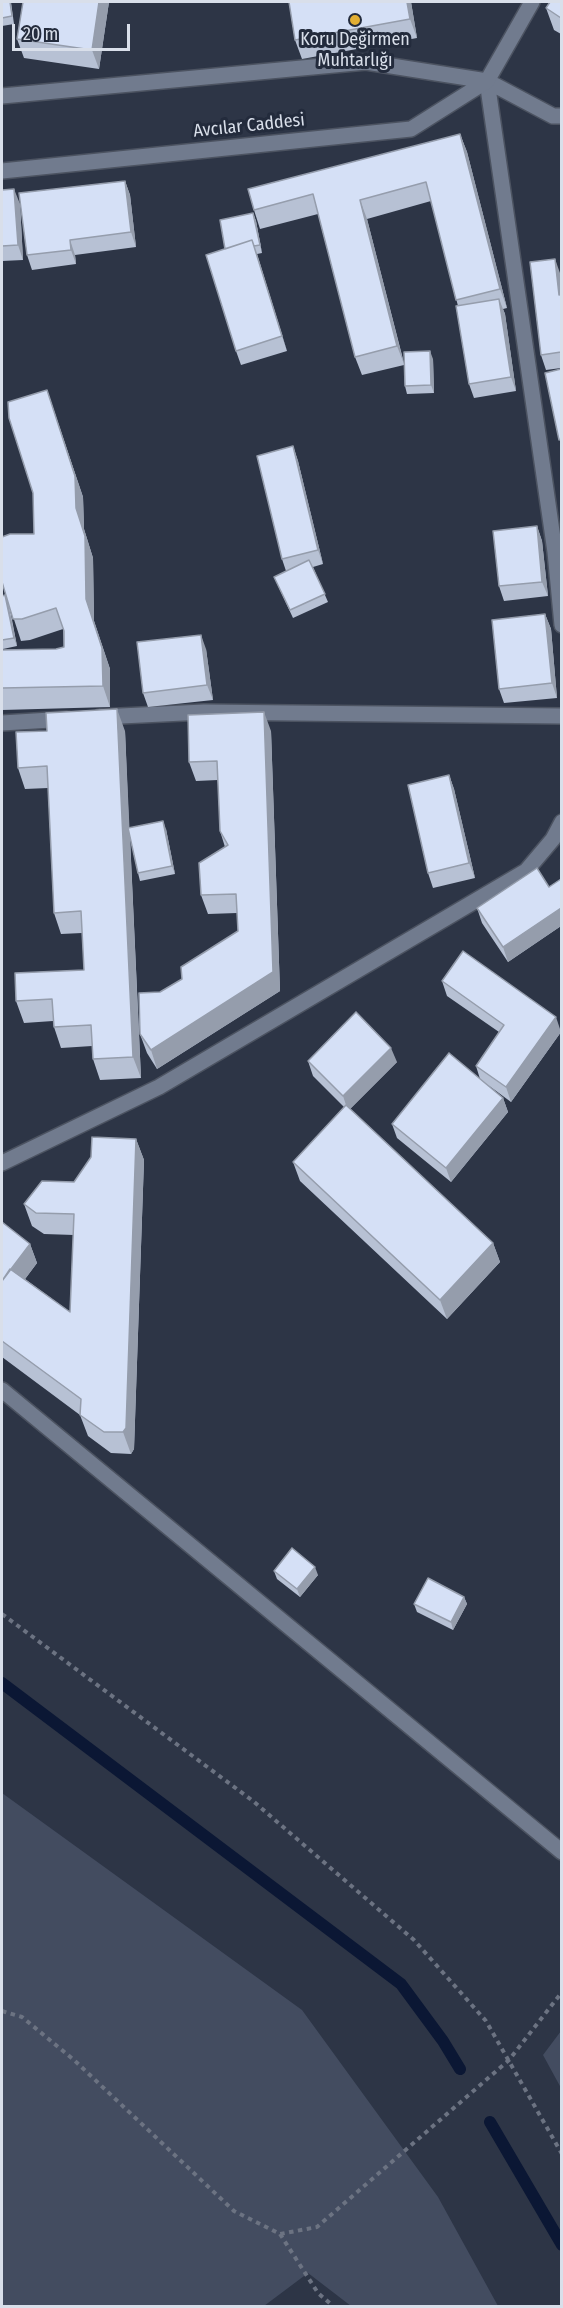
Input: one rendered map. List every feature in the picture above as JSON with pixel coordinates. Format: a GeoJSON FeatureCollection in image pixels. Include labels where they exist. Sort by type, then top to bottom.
{"type":"FeatureCollection","features":[{"type":"Feature","properties":{"kind":"street"},"geometry":{"type":"LineString","coordinates":[[532,2],[487,81],[555,552],[561,625]]}},
{"type":"Feature","properties":{"kind":"street"},"geometry":{"type":"LineString","coordinates":[[2,96],[366,62],[487,81],[553,116],[561,116]]}},
{"type":"Feature","properties":{"kind":"street","name":"Avcılar Caddesi"},"geometry":{"type":"LineString","coordinates":[[2,171],[411,129],[487,81]]}},
{"type":"Feature","properties":{"kind":"street"},"geometry":{"type":"LineString","coordinates":[[2,723],[204,712],[561,716]]}},
{"type":"Feature","properties":{"kind":"street"},"geometry":{"type":"LineString","coordinates":[[2,1163],[159,1087],[526,871],[554,839],[561,822]]}},
{"type":"Feature","properties":{"kind":"street"},"geometry":{"type":"LineString","coordinates":[[2,1390],[561,1852]]}},
{"type":"Feature","properties":{"kind":"path"},"geometry":{"type":"LineString","coordinates":[[2,1614],[253,1802],[414,1940],[486,2021],[561,2154]]}},
{"type":"Feature","properties":{"kind":"path"},"geometry":{"type":"LineString","coordinates":[[280,2234],[317,2227],[509,2060],[561,1992]]}},
{"type":"Feature","properties":{"kind":"path"},"geometry":{"type":"LineString","coordinates":[[2,2010],[22,2017],[74,2060],[234,2211],[280,2234],[318,2293],[333,2307]]}},
{"type":"Feature","properties":{"kind":"shaded area"},"geometry":{"type":"Polygon","coordinates":[[[2,1793],[302,2010],[438,2197],[498,2306],[351,2306],[308,2273],[264,2306],[2,2306],[2,1793]]]}},
{"type":"Feature","properties":{"kind":"shaded area"},"geometry":{"type":"Polygon","coordinates":[[[561,2031],[561,2088],[543,2055],[561,2031]]]}},
{"type":"Feature","properties":{"kind":"building"},"geometry":{"type":"Polygon","coordinates":[[[2,2],[10,2],[12,16],[2,18],[2,2]]]}},
{"type":"Feature","properties":{"kind":"building"},"geometry":{"type":"Polygon","coordinates":[[[23,2],[99,2],[92,50],[17,39],[23,2]]]}},
{"type":"Feature","properties":{"kind":"building"},"geometry":{"type":"Polygon","coordinates":[[[289,2],[407,2],[410,19],[295,40],[289,2]]]}},
{"type":"Feature","properties":{"kind":"building"},"geometry":{"type":"Polygon","coordinates":[[[550,2],[561,2],[561,18],[546,8],[550,2]]]}},
{"type":"Feature","properties":{"kind":"building"},"geometry":{"type":"Polygon","coordinates":[[[460,134],[500,289],[456,300],[426,182],[360,200],[397,346],[355,357],[313,194],[254,210],[248,189],[460,134]]]}},
{"type":"Feature","properties":{"kind":"building"},"geometry":{"type":"Polygon","coordinates":[[[125,181],[131,232],[70,240],[71,250],[27,255],[19,193],[125,181]]]}},
{"type":"Feature","properties":{"kind":"building"},"geometry":{"type":"Polygon","coordinates":[[[14,189],[18,245],[2,246],[2,190],[14,189]]]}},
{"type":"Feature","properties":{"kind":"building"},"geometry":{"type":"Polygon","coordinates":[[[253,213],[260,245],[254,246],[252,240],[225,249],[220,220],[253,213]]]}},
{"type":"Feature","properties":{"kind":"building"},"geometry":{"type":"Polygon","coordinates":[[[252,240],[282,336],[236,351],[206,255],[252,240]]]}},
{"type":"Feature","properties":{"kind":"building"},"geometry":{"type":"Polygon","coordinates":[[[555,259],[559,295],[561,294],[561,352],[541,355],[530,262],[555,259]]]}},
{"type":"Feature","properties":{"kind":"building"},"geometry":{"type":"Polygon","coordinates":[[[499,299],[511,377],[469,384],[456,306],[499,299]]]}},
{"type":"Feature","properties":{"kind":"building"},"geometry":{"type":"Polygon","coordinates":[[[430,351],[431,385],[405,386],[404,352],[430,351]]]}},
{"type":"Feature","properties":{"kind":"building"},"geometry":{"type":"Polygon","coordinates":[[[561,369],[561,439],[559,440],[545,373],[561,369]]]}},
{"type":"Feature","properties":{"kind":"building"},"geometry":{"type":"Polygon","coordinates":[[[47,390],[75,476],[76,508],[85,536],[86,599],[102,648],[103,686],[2,688],[2,650],[64,647],[64,631],[56,608],[22,619],[13,619],[2,582],[2,537],[10,534],[34,534],[33,493],[9,418],[8,402],[47,390]]]}},
{"type":"Feature","properties":{"kind":"building"},"geometry":{"type":"Polygon","coordinates":[[[293,446],[318,550],[282,559],[257,456],[293,446]]]}},
{"type":"Feature","properties":{"kind":"building"},"geometry":{"type":"Polygon","coordinates":[[[537,526],[542,582],[499,586],[493,531],[537,526]]]}},
{"type":"Feature","properties":{"kind":"building"},"geometry":{"type":"Polygon","coordinates":[[[309,560],[325,594],[290,610],[274,577],[309,560]]]}},
{"type":"Feature","properties":{"kind":"building"},"geometry":{"type":"Polygon","coordinates":[[[5,595],[14,638],[2,640],[2,596],[5,595]]]}},
{"type":"Feature","properties":{"kind":"building"},"geometry":{"type":"Polygon","coordinates":[[[545,614],[552,683],[499,689],[492,620],[545,614]]]}},
{"type":"Feature","properties":{"kind":"building"},"geometry":{"type":"Polygon","coordinates":[[[201,635],[207,685],[143,693],[137,642],[201,635]]]}},
{"type":"Feature","properties":{"kind":"building"},"geometry":{"type":"Polygon","coordinates":[[[117,709],[133,1057],[93,1059],[91,1025],[54,1027],[52,999],[16,1001],[15,973],[84,970],[81,911],[54,913],[47,766],[18,768],[16,732],[47,731],[46,713],[117,709]]]}},
{"type":"Feature","properties":{"kind":"building"},"geometry":{"type":"Polygon","coordinates":[[[264,712],[273,972],[151,1050],[140,1034],[139,993],[160,992],[182,979],[181,967],[238,931],[236,894],[201,895],[199,863],[228,845],[220,831],[217,761],[189,762],[188,715],[264,712]]]}},
{"type":"Feature","properties":{"kind":"building"},"geometry":{"type":"Polygon","coordinates":[[[449,775],[469,863],[428,873],[408,785],[449,775]]]}},
{"type":"Feature","properties":{"kind":"building"},"geometry":{"type":"Polygon","coordinates":[[[163,821],[172,866],[138,873],[128,828],[163,821]]]}},
{"type":"Feature","properties":{"kind":"building"},"geometry":{"type":"Polygon","coordinates":[[[537,868],[549,887],[561,879],[561,908],[503,947],[477,908],[537,868]]]}},
{"type":"Feature","properties":{"kind":"building"},"geometry":{"type":"Polygon","coordinates":[[[463,951],[556,1017],[506,1087],[476,1066],[504,1025],[442,981],[463,951]]]}},
{"type":"Feature","properties":{"kind":"building"},"geometry":{"type":"Polygon","coordinates":[[[356,1012],[391,1048],[343,1096],[308,1061],[356,1012]]]}},
{"type":"Feature","properties":{"kind":"building"},"geometry":{"type":"Polygon","coordinates":[[[449,1053],[503,1098],[446,1168],[392,1124],[449,1053]]]}},
{"type":"Feature","properties":{"kind":"building"},"geometry":{"type":"Polygon","coordinates":[[[346,1105],[493,1243],[440,1300],[293,1162],[346,1105]]]}},
{"type":"Feature","properties":{"kind":"building"},"geometry":{"type":"Polygon","coordinates":[[[92,1137],[136,1139],[126,1428],[123,1432],[104,1432],[80,1415],[81,1399],[2,1341],[2,1281],[10,1269],[70,1312],[74,1214],[36,1213],[24,1204],[42,1181],[74,1182],[91,1157],[92,1137]]]}},
{"type":"Feature","properties":{"kind":"building"},"geometry":{"type":"Polygon","coordinates":[[[2,1222],[30,1244],[2,1281],[2,1222]]]}},
{"type":"Feature","properties":{"kind":"building"},"geometry":{"type":"Polygon","coordinates":[[[292,1548],[315,1567],[297,1589],[274,1571],[292,1548]]]}},
{"type":"Feature","properties":{"kind":"building"},"geometry":{"type":"Polygon","coordinates":[[[428,1578],[464,1597],[451,1622],[414,1604],[428,1578]]]}},
{"type":"Feature","properties":{"kind":"waterway"},"geometry":{"type":"LineString","coordinates":[[2,1683],[401,1984],[443,2041],[460,2069]]}},
{"type":"Feature","properties":{"kind":"waterway"},"geometry":{"type":"LineString","coordinates":[[490,2122],[562,2245]]}},
{"type":"Feature","properties":{"kind":"place","name":"Koru Değirmen Muhtarlığı"},"geometry":{"type":"Point","coordinates":[355,20]}}]}
